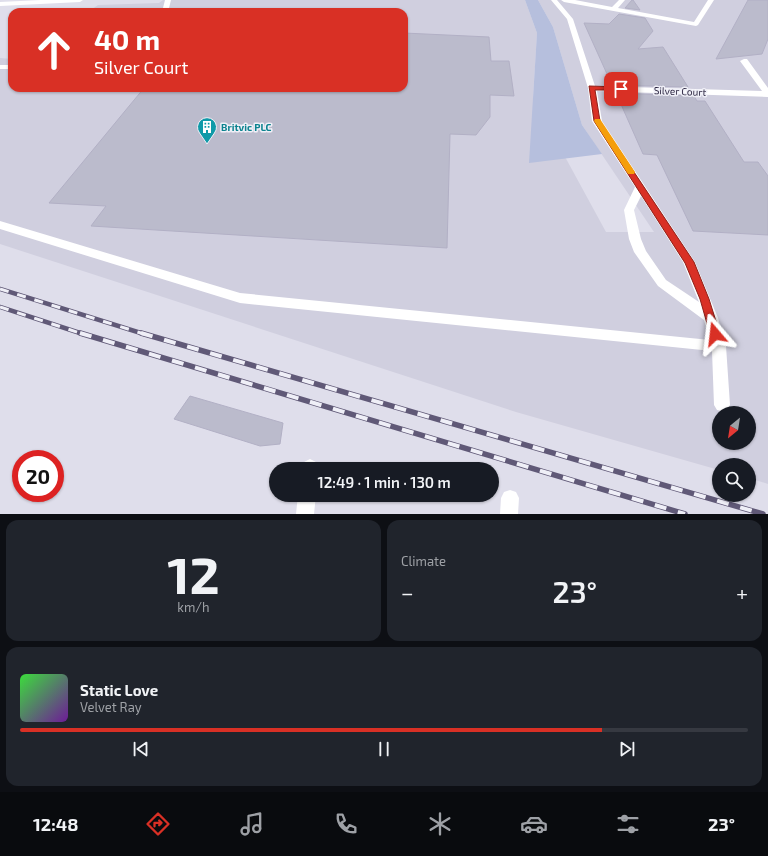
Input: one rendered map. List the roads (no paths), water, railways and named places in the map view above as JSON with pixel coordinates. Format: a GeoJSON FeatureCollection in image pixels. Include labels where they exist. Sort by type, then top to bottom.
{"type":"FeatureCollection","features":[{"type":"Feature","properties":{"kind":"street"},"geometry":{"type":"LineString","coordinates":[[0,4],[80,0]]}},
{"type":"Feature","properties":{"kind":"street"},"geometry":{"type":"LineString","coordinates":[[554,0],[570,19],[592,88],[597,121],[689,262],[711,318],[719,346],[722,405]]}},
{"type":"Feature","properties":{"kind":"street"},"geometry":{"type":"LineString","coordinates":[[564,0],[696,24],[711,0]]}},
{"type":"Feature","properties":{"kind":"street"},"geometry":{"type":"LineString","coordinates":[[614,9],[622,0]]}},
{"type":"Feature","properties":{"kind":"street","name":"Silver Court"},"geometry":{"type":"LineString","coordinates":[[744,61],[768,94]]}},
{"type":"Feature","properties":{"kind":"street","name":"Silver Court"},"geometry":{"type":"LineString","coordinates":[[592,88],[768,94]]}},
{"type":"Feature","properties":{"kind":"street"},"geometry":{"type":"LineString","coordinates":[[640,187],[629,210],[635,239],[640,252],[662,283],[711,318]]}},
{"type":"Feature","properties":{"kind":"street"},"geometry":{"type":"LineString","coordinates":[[0,225],[240,298],[719,346]]}},
{"type":"Feature","properties":{"kind":"street"},"geometry":{"type":"LineString","coordinates":[[305,514],[306,502]]}},
{"type":"Feature","properties":{"kind":"railway"},"geometry":{"type":"LineString","coordinates":[[0,289],[144,334]]}},
{"type":"Feature","properties":{"kind":"railway"},"geometry":{"type":"LineString","coordinates":[[0,307],[83,334]]}},
{"type":"Feature","properties":{"kind":"railway"},"geometry":{"type":"LineString","coordinates":[[80,333],[685,514]]}},
{"type":"Feature","properties":{"kind":"railway"},"geometry":{"type":"LineString","coordinates":[[141,333],[763,514]]}},
{"type":"Feature","properties":{"kind":"place","name":"Britvic PLC"},"geometry":{"type":"Point","coordinates":[207,144]}}]}
